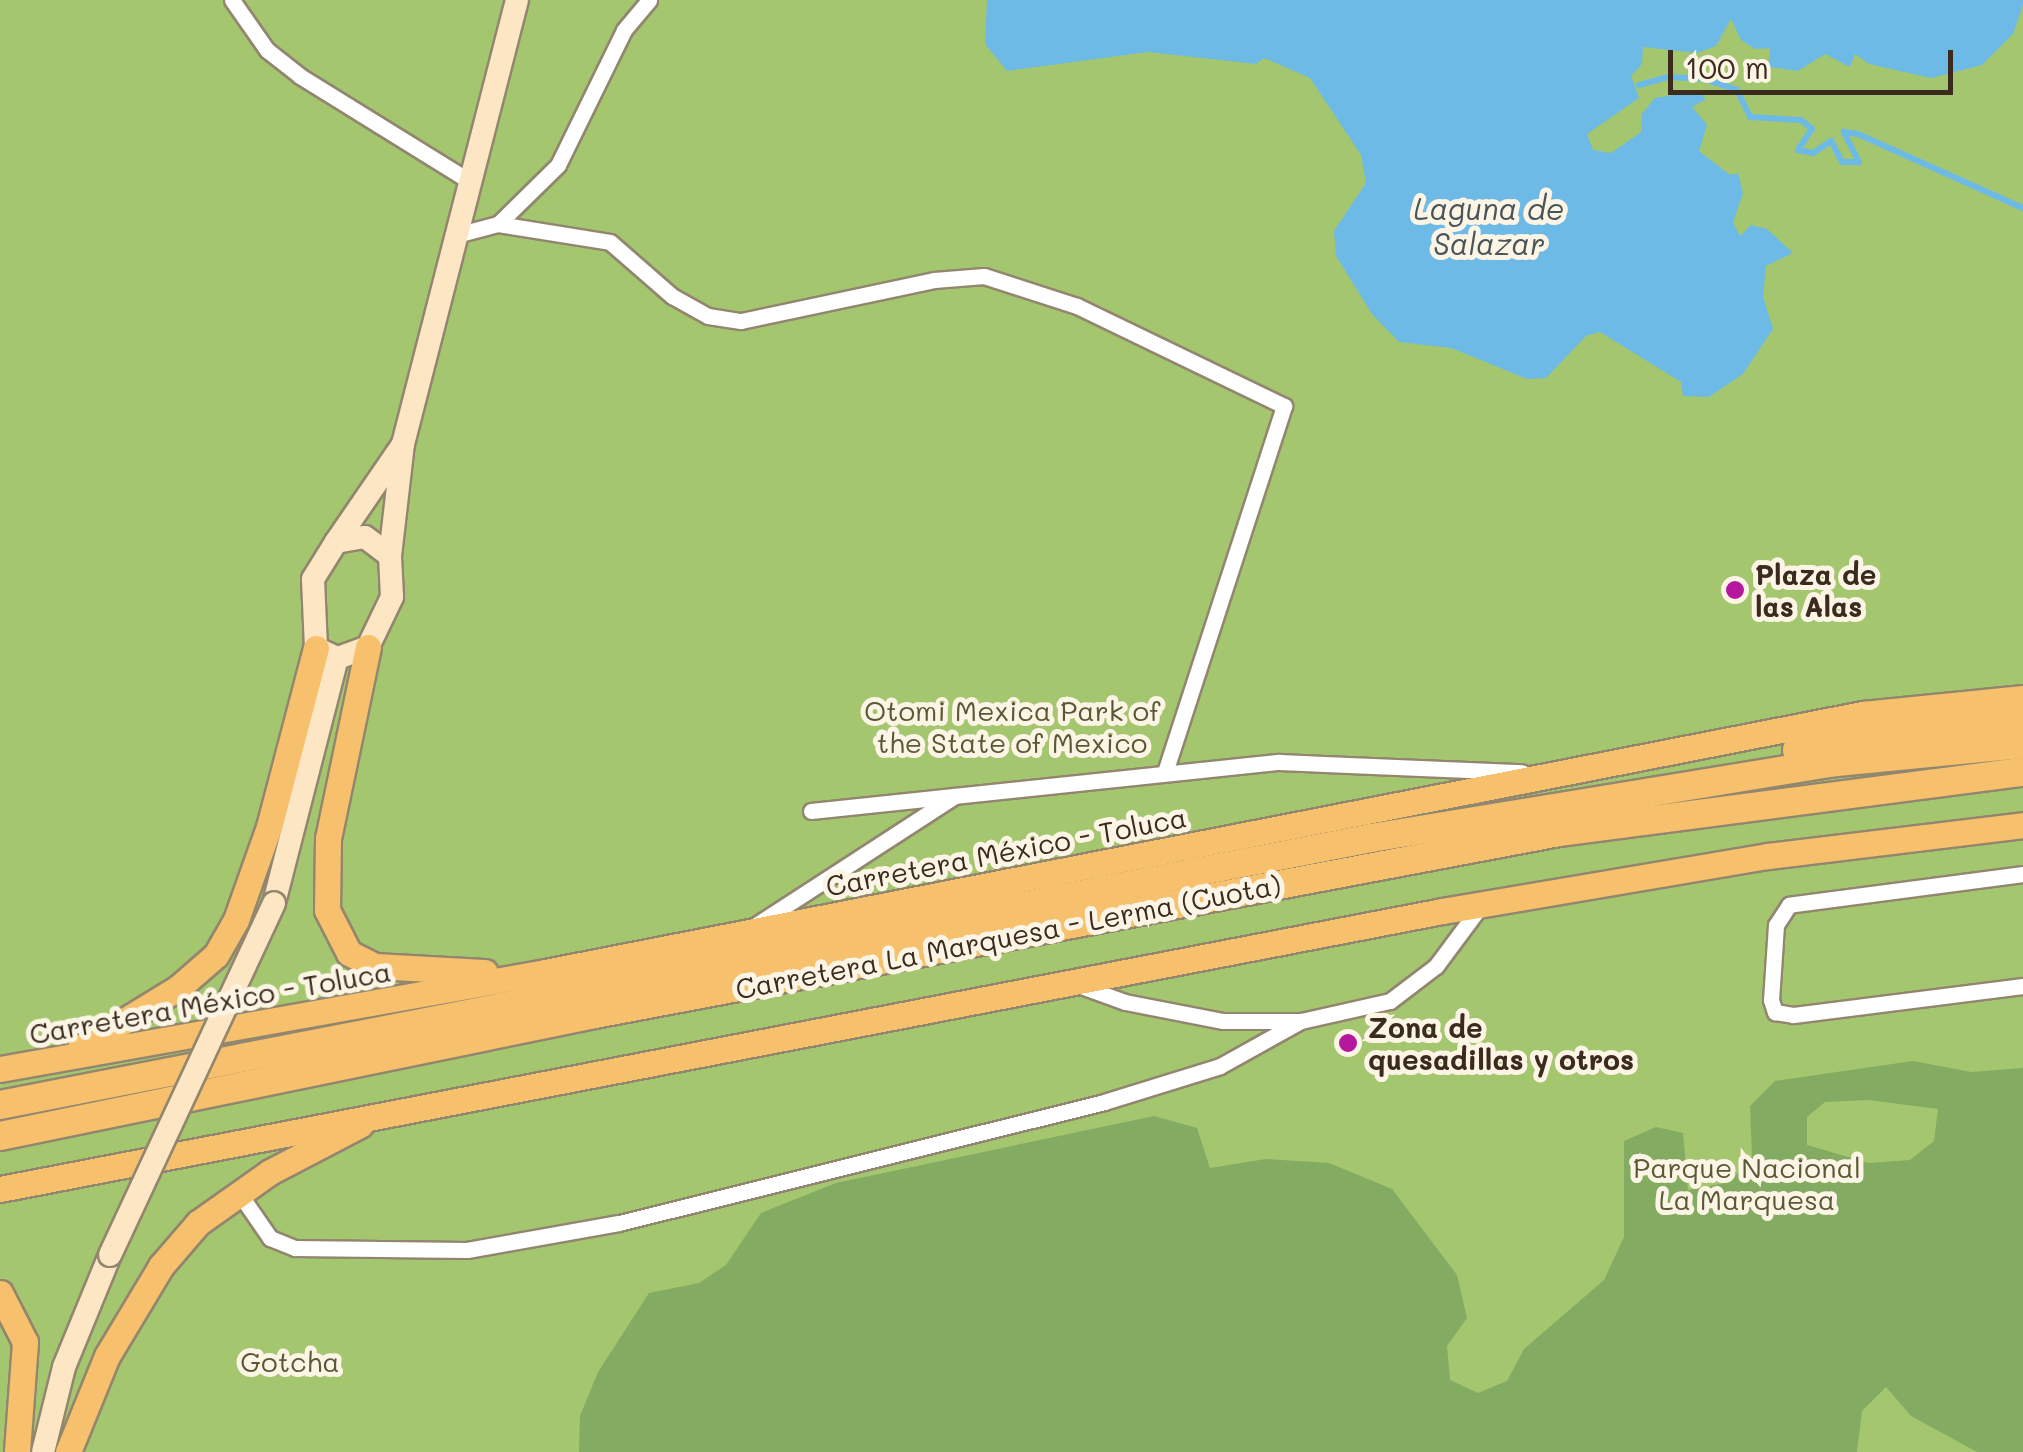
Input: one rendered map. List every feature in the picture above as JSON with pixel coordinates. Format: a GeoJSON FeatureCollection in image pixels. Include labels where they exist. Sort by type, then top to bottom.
{"type":"FeatureCollection","features":[{"type":"Feature","properties":{"kind":"highway"},"geometry":{"type":"LineString","coordinates":[[1371,838],[1479,804],[1859,739],[2023,719]]}},
{"type":"Feature","properties":{"kind":"highway","name":"Carretera La Marquesa - Lerma (Cuota)"},"geometry":{"type":"LineString","coordinates":[[0,1105],[1371,838],[1828,763],[2023,744]]}},
{"type":"Feature","properties":{"kind":"highway","name":"Carretera La Marquesa - Lerma (Cuota)"},"geometry":{"type":"LineString","coordinates":[[0,1136],[614,1010],[1559,832],[2023,772]]}},
{"type":"Feature","properties":{"kind":"main road"},"geometry":{"type":"LineString","coordinates":[[516,0],[460,234],[402,444],[390,556],[392,596],[368,647],[328,838],[327,910],[336,934],[350,953],[374,966],[545,972]]}},
{"type":"Feature","properties":{"kind":"main road"},"geometry":{"type":"LineString","coordinates":[[43,1452],[64,1367],[148,1172],[250,963],[295,836],[327,653],[313,579],[402,444]]}},
{"type":"Feature","properties":{"kind":"main road"},"geometry":{"type":"LineString","coordinates":[[336,542],[365,537],[390,556]]}},
{"type":"Feature","properties":{"kind":"main road"},"geometry":{"type":"LineString","coordinates":[[327,653],[368,647]]}},
{"type":"Feature","properties":{"kind":"main road"},"geometry":{"type":"LineString","coordinates":[[61,1059],[164,998],[216,955],[236,920],[327,653]]}},
{"type":"Feature","properties":{"kind":"main road","name":"Carretera México - Toluca"},"geometry":{"type":"LineString","coordinates":[[0,1069],[545,972],[1863,714],[2023,698]]}},
{"type":"Feature","properties":{"kind":"main road"},"geometry":{"type":"LineString","coordinates":[[0,1189],[387,1110],[1482,904],[1768,856],[2023,825]]}},
{"type":"Feature","properties":{"kind":"main road"},"geometry":{"type":"LineString","coordinates":[[68,1452],[107,1356],[161,1266],[198,1224],[239,1193],[387,1110]]}},
{"type":"Feature","properties":{"kind":"main road"},"geometry":{"type":"LineString","coordinates":[[0,1292],[25,1342],[17,1452]]}},
{"type":"Feature","properties":{"kind":"street"},"geometry":{"type":"LineString","coordinates":[[232,0],[267,50],[300,76],[471,182]]}},
{"type":"Feature","properties":{"kind":"street"},"geometry":{"type":"LineString","coordinates":[[498,224],[558,166],[617,44],[649,0]]}},
{"type":"Feature","properties":{"kind":"street"},"geometry":{"type":"LineString","coordinates":[[460,234],[498,224],[610,242],[672,296],[708,316],[740,321],[934,280],[984,276],[1077,306],[1284,406],[1166,770]]}},
{"type":"Feature","properties":{"kind":"street"},"geometry":{"type":"LineString","coordinates":[[811,811],[1166,770],[1348,762],[1541,774]]}},
{"type":"Feature","properties":{"kind":"street"},"geometry":{"type":"LineString","coordinates":[[741,934],[959,794]]}},
{"type":"Feature","properties":{"kind":"street"},"geometry":{"type":"LineString","coordinates":[[2023,874],[1789,905],[1776,925],[1771,1000],[1775,1012],[1792,1015],[2023,986]]}},
{"type":"Feature","properties":{"kind":"street"},"geometry":{"type":"LineString","coordinates":[[1064,980],[1188,1015],[1301,1021],[1390,1001],[1414,985],[1482,904]]}},
{"type":"Feature","properties":{"kind":"street"},"geometry":{"type":"LineString","coordinates":[[239,1193],[270,1238],[295,1248],[508,1245],[1104,1102],[1220,1066],[1301,1021]]}},
{"type":"Feature","properties":{"kind":"green space","name":"Otomi Mexica Park of the State of Mexico"},"geometry":{"type":"Polygon","coordinates":[[[0,0],[2023,0],[2023,1452],[0,1452],[0,0]]]}},
{"type":"Feature","properties":{"kind":"green space","name":"Parque Nacional La Marquesa"},"geometry":{"type":"Polygon","coordinates":[[[1913,1061],[1971,1072],[2023,1068],[2023,1452],[1977,1452],[1911,1416],[1886,1387],[1862,1411],[1857,1452],[579,1452],[580,1416],[598,1372],[649,1293],[699,1283],[726,1265],[761,1213],[836,1183],[1154,1116],[1197,1128],[1210,1168],[1266,1159],[1329,1163],[1392,1189],[1457,1275],[1467,1318],[1447,1346],[1450,1380],[1478,1393],[1507,1381],[1524,1349],[1604,1280],[1624,1237],[1624,1141],[1656,1127],[1683,1133],[1688,1190],[1730,1182],[1752,1156],[1750,1106],[1775,1081],[1913,1061]],[[1868,1100],[1825,1102],[1807,1117],[1807,1145],[1869,1163],[1910,1160],[1934,1141],[1938,1109],[1868,1100]]]}},
{"type":"Feature","properties":{"kind":"water","name":"Laguna de Salazar"},"geometry":{"type":"Polygon","coordinates":[[[987,0],[2023,0],[2023,5],[2013,34],[1982,65],[1931,78],[1869,64],[1855,54],[1850,67],[1825,54],[1798,71],[1769,67],[1770,48],[1755,49],[1741,40],[1731,19],[1716,46],[1697,53],[1643,47],[1642,64],[1631,76],[1639,98],[1587,134],[1593,150],[1611,153],[1641,132],[1642,114],[1655,98],[1698,91],[1706,99],[1692,107],[1707,125],[1699,151],[1730,175],[1738,173],[1743,193],[1733,223],[1740,236],[1751,225],[1767,229],[1793,253],[1766,266],[1763,297],[1773,329],[1743,374],[1709,397],[1683,396],[1681,382],[1600,332],[1586,336],[1546,378],[1527,379],[1451,348],[1399,342],[1372,314],[1336,256],[1334,231],[1366,183],[1361,155],[1310,78],[1264,58],[1256,64],[1148,52],[1007,71],[985,44],[987,0]]]}},
{"type":"Feature","properties":{"kind":"waterway"},"geometry":{"type":"LineString","coordinates":[[1639,85],[1669,77],[1704,79],[1737,90],[1750,117],[1801,120],[1812,129],[1798,150],[1813,153],[1831,141],[1842,162],[1859,162],[1844,132],[1858,134],[2023,208]]}},
{"type":"Feature","properties":{"kind":"place","name":"Plaza de las Alas"},"geometry":{"type":"Point","coordinates":[1735,590]}},
{"type":"Feature","properties":{"kind":"place","name":"Zona de quesadillas y otros"},"geometry":{"type":"Point","coordinates":[1348,1043]}},
{"type":"Feature","properties":{"kind":"park label","name":"Gotcha"},"geometry":{"type":"Point","coordinates":[290,1361]}}]}
